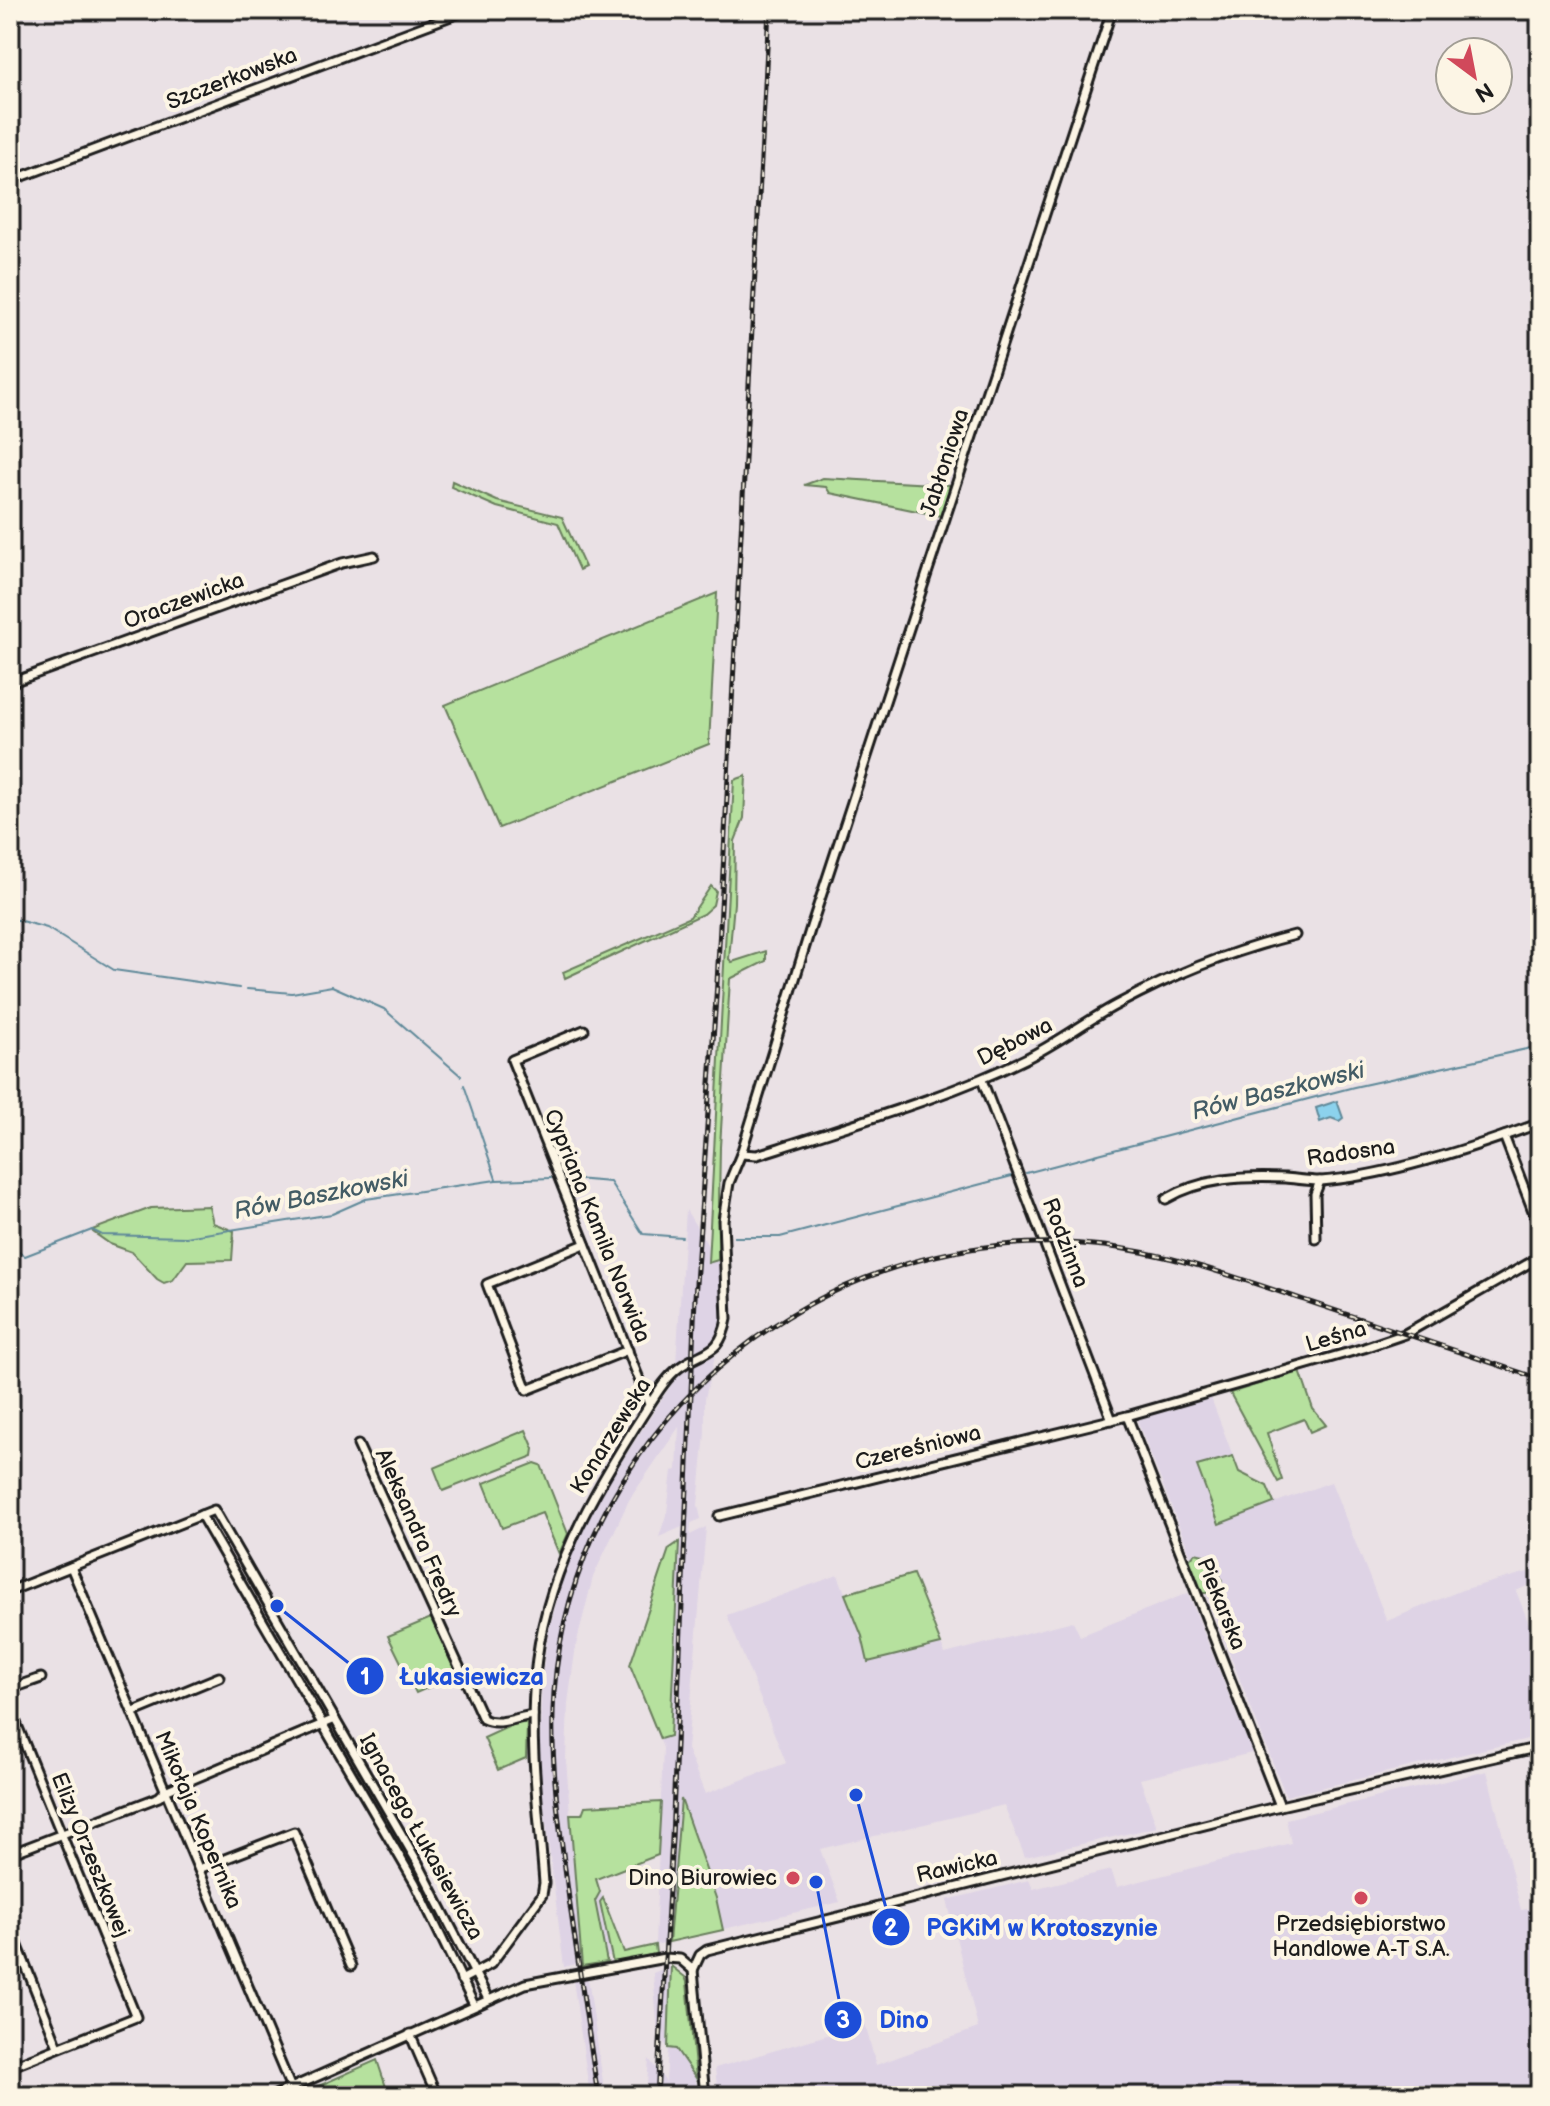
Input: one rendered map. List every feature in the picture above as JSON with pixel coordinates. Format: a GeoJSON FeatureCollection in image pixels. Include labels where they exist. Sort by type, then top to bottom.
{"type":"FeatureCollection","features":[{"type":"Feature","properties":{"kind":"street","name":"Szczerkowska"},"geometry":{"type":"LineString","coordinates":[[10,181],[467,10]]}},
{"type":"Feature","properties":{"kind":"street","name":"Jabłoniowa"},"geometry":{"type":"LineString","coordinates":[[811,927],[1112,10]]}},
{"type":"Feature","properties":{"kind":"street","name":"Oraczewicka"},"geometry":{"type":"LineString","coordinates":[[10,683],[342,563],[373,556]]}},
{"type":"Feature","properties":{"kind":"street","name":"Konarzewska"},"geometry":{"type":"LineString","coordinates":[[475,1973],[492,1963],[542,1895],[544,1883],[533,1715],[543,1624],[558,1574],[601,1479],[649,1404],[671,1375],[681,1366],[711,1353],[725,1334],[723,1220],[729,1183],[741,1154],[811,927]]}},
{"type":"Feature","properties":{"kind":"street","name":"Dębowa"},"geometry":{"type":"LineString","coordinates":[[741,1154],[757,1155],[982,1080],[1029,1057],[1142,992],[1242,950],[1295,935]]}},
{"type":"Feature","properties":{"kind":"street","name":"Cypriana Kamila Norwida"},"geometry":{"type":"LineString","coordinates":[[584,1030],[512,1060],[649,1404]]}},
{"type":"Feature","properties":{"kind":"street","name":"Rodzinna"},"geometry":{"type":"LineString","coordinates":[[982,1080],[1112,1420]]}},
{"type":"Feature","properties":{"kind":"street","name":"Radosna"},"geometry":{"type":"LineString","coordinates":[[1166,1199],[1181,1190],[1213,1181],[1265,1177],[1320,1181],[1380,1170],[1540,1123]]}},
{"type":"Feature","properties":{"kind":"street"},"geometry":{"type":"LineString","coordinates":[[1504,1136],[1540,1229]]}},
{"type":"Feature","properties":{"kind":"street"},"geometry":{"type":"LineString","coordinates":[[1316,1239],[1315,1194],[1320,1181]]}},
{"type":"Feature","properties":{"kind":"street"},"geometry":{"type":"LineString","coordinates":[[585,1244],[487,1284],[527,1390],[628,1350]]}},
{"type":"Feature","properties":{"kind":"street","name":"Leśna"},"geometry":{"type":"LineString","coordinates":[[1127,1416],[1388,1341],[1540,1257]]}},
{"type":"Feature","properties":{"kind":"street","name":"Czereśniowa"},"geometry":{"type":"LineString","coordinates":[[719,1516],[1127,1416]]}},
{"type":"Feature","properties":{"kind":"street","name":"Piekarska"},"geometry":{"type":"LineString","coordinates":[[1127,1416],[1280,1806]]}},
{"type":"Feature","properties":{"kind":"street","name":"Aleksandra Fredry"},"geometry":{"type":"LineString","coordinates":[[358,1445],[483,1719],[498,1723],[533,1715]]}},
{"type":"Feature","properties":{"kind":"street","name":"Ignacego Łukasiewicza"},"geometry":{"type":"LineString","coordinates":[[474,2005],[412,1879],[201,1515],[214,1510],[423,1872],[488,1999]]}},
{"type":"Feature","properties":{"kind":"street"},"geometry":{"type":"LineString","coordinates":[[10,1591],[201,1515]]}},
{"type":"Feature","properties":{"kind":"street","name":"Mikołaja Kopernika"},"geometry":{"type":"LineString","coordinates":[[71,1567],[291,2088]]}},
{"type":"Feature","properties":{"kind":"street"},"geometry":{"type":"LineString","coordinates":[[134,1712],[219,1677]]}},
{"type":"Feature","properties":{"kind":"street"},"geometry":{"type":"LineString","coordinates":[[10,1689],[41,1678]]}},
{"type":"Feature","properties":{"kind":"street","name":"Elizy Orzeszkowej"},"geometry":{"type":"LineString","coordinates":[[10,1708],[136,2017],[58,2047]]}},
{"type":"Feature","properties":{"kind":"street","name":"Ignacego Łukasiewicza"},"geometry":{"type":"LineString","coordinates":[[323,1726],[335,1719]]}},
{"type":"Feature","properties":{"kind":"street"},"geometry":{"type":"LineString","coordinates":[[10,1854],[159,1797],[165,1791],[323,1726]]}},
{"type":"Feature","properties":{"kind":"street","name":"Rawicka"},"geometry":{"type":"LineString","coordinates":[[693,1970],[700,1955],[728,1942],[1280,1806],[1540,1747]]}},
{"type":"Feature","properties":{"kind":"street"},"geometry":{"type":"LineString","coordinates":[[199,1869],[294,1832],[351,1966]]}},
{"type":"Feature","properties":{"kind":"street"},"geometry":{"type":"LineString","coordinates":[[412,1879],[423,1872]]}},
{"type":"Feature","properties":{"kind":"street"},"geometry":{"type":"LineString","coordinates":[[10,1926],[58,2047],[10,2067]]}},
{"type":"Feature","properties":{"kind":"street"},"geometry":{"type":"LineString","coordinates":[[273,2096],[474,2005],[544,1979],[665,1958],[680,1959],[693,1970],[705,2096]]}},
{"type":"Feature","properties":{"kind":"street","name":"Ignacego Łukasiewicza"},"geometry":{"type":"LineString","coordinates":[[461,1980],[475,1973]]}},
{"type":"Feature","properties":{"kind":"street"},"geometry":{"type":"LineString","coordinates":[[410,2034],[437,2096]]}},
{"type":"Feature","properties":{"kind":"shaded area"},"geometry":{"type":"Polygon","coordinates":[[[686,1210],[720,1265],[723,1322],[705,1398],[698,1505],[701,1519],[691,1523],[690,1535],[706,1527],[687,1749],[705,1794],[786,1763],[727,1615],[838,1575],[869,1662],[941,1644],[945,1654],[1073,1621],[1080,1636],[1188,1593],[1252,1753],[1140,1779],[1157,1827],[1025,1857],[1004,1805],[820,1849],[840,1902],[655,1945],[663,1748],[630,1665],[669,1549],[681,1541],[682,1527],[659,1537],[667,1512],[672,1471],[677,1470],[679,1427],[629,1500],[593,1577],[576,1645],[568,1703],[566,1758],[570,1814],[624,1952],[564,1967],[539,1768],[542,1676],[548,1634],[564,1574],[585,1526],[607,1484],[675,1379],[686,1210]]]}},
{"type":"Feature","properties":{"kind":"shaded area"},"geometry":{"type":"Polygon","coordinates":[[[1211,1398],[1233,1456],[1197,1467],[1219,1523],[1331,1482],[1387,1621],[1462,1590],[1528,1572],[1533,1583],[1516,1591],[1540,1652],[1540,1736],[1286,1796],[1137,1420],[1211,1398]]]}},
{"type":"Feature","properties":{"kind":"shaded area"},"geometry":{"type":"Polygon","coordinates":[[[1487,1771],[1521,1910],[1540,1907],[1540,2096],[718,2096],[715,2068],[865,2024],[876,2065],[978,2028],[947,1900],[1029,1880],[1033,1889],[1111,1870],[1117,1887],[1291,1843],[1286,1819],[1487,1771]]]}},
{"type":"Feature","properties":{"kind":"shaded area"},"geometry":{"type":"Polygon","coordinates":[[[671,1966],[668,2048],[658,2035],[653,1973],[671,1966]]]}},
{"type":"Feature","properties":{"kind":"shaded area"},"geometry":{"type":"Polygon","coordinates":[[[588,1978],[605,2096],[590,2096],[573,1980],[588,1978]]]}},
{"type":"Feature","properties":{"kind":"shaded area"},"geometry":{"type":"Polygon","coordinates":[[[668,2048],[676,2049],[696,2078],[697,2096],[646,2096],[649,2059],[666,2082],[668,2048]]]}},
{"type":"Feature","properties":{"kind":"green space"},"geometry":{"type":"Polygon","coordinates":[[[823,478],[950,485],[941,516],[830,493],[826,487],[804,485],[823,478]]]}},
{"type":"Feature","properties":{"kind":"green space"},"geometry":{"type":"Polygon","coordinates":[[[452,481],[497,501],[562,517],[585,567],[579,570],[558,523],[497,507],[451,487],[452,481]]]}},
{"type":"Feature","properties":{"kind":"green space"},"geometry":{"type":"Polygon","coordinates":[[[717,593],[709,744],[499,828],[445,705],[717,593]]]}},
{"type":"Feature","properties":{"kind":"green space"},"geometry":{"type":"Polygon","coordinates":[[[746,776],[744,818],[735,841],[729,959],[732,962],[766,951],[766,961],[730,979],[720,1147],[718,1260],[708,1263],[734,780],[746,776]]]}},
{"type":"Feature","properties":{"kind":"green space"},"geometry":{"type":"Polygon","coordinates":[[[711,886],[716,891],[713,905],[703,914],[565,978],[563,972],[690,917],[711,886]]]}},
{"type":"Feature","properties":{"kind":"green space"},"geometry":{"type":"Polygon","coordinates":[[[209,1206],[213,1223],[234,1231],[232,1260],[187,1261],[173,1280],[164,1283],[132,1252],[110,1244],[92,1230],[151,1208],[209,1206]]]}},
{"type":"Feature","properties":{"kind":"green space"},"geometry":{"type":"Polygon","coordinates":[[[1300,1371],[1313,1409],[1326,1425],[1310,1432],[1304,1419],[1267,1433],[1282,1480],[1278,1482],[1230,1393],[1300,1371]]]}},
{"type":"Feature","properties":{"kind":"green space"},"geometry":{"type":"Polygon","coordinates":[[[526,1430],[534,1449],[533,1456],[443,1491],[434,1468],[526,1430]]]}},
{"type":"Feature","properties":{"kind":"green space"},"geometry":{"type":"Polygon","coordinates":[[[1233,1456],[1239,1472],[1267,1486],[1274,1503],[1219,1524],[1197,1466],[1233,1456]]]}},
{"type":"Feature","properties":{"kind":"green space"},"geometry":{"type":"Polygon","coordinates":[[[535,1463],[541,1465],[568,1534],[559,1554],[542,1513],[502,1528],[484,1483],[535,1463]]]}},
{"type":"Feature","properties":{"kind":"green space"},"geometry":{"type":"Polygon","coordinates":[[[679,1542],[670,1736],[660,1739],[630,1665],[669,1549],[679,1542]]]}},
{"type":"Feature","properties":{"kind":"green space"},"geometry":{"type":"Polygon","coordinates":[[[1195,1553],[1213,1557],[1222,1581],[1211,1593],[1201,1593],[1188,1561],[1195,1553]]]}},
{"type":"Feature","properties":{"kind":"green space"},"geometry":{"type":"Polygon","coordinates":[[[913,1574],[941,1644],[868,1662],[862,1636],[845,1594],[913,1574]]]}},
{"type":"Feature","properties":{"kind":"green space"},"geometry":{"type":"Polygon","coordinates":[[[431,1618],[457,1675],[416,1693],[388,1636],[431,1618]]]}},
{"type":"Feature","properties":{"kind":"green space"},"geometry":{"type":"Polygon","coordinates":[[[521,1721],[527,1724],[526,1758],[498,1770],[484,1738],[521,1721]]]}},
{"type":"Feature","properties":{"kind":"green space"},"geometry":{"type":"Polygon","coordinates":[[[681,1799],[716,1898],[723,1930],[669,1942],[681,1799]]]}},
{"type":"Feature","properties":{"kind":"green space"},"geometry":{"type":"Polygon","coordinates":[[[661,1802],[658,1855],[596,1879],[600,1892],[595,1901],[607,1962],[582,1966],[570,1814],[582,1814],[585,1806],[661,1802]]]}},
{"type":"Feature","properties":{"kind":"green space"},"geometry":{"type":"Polygon","coordinates":[[[603,1898],[624,1952],[655,1945],[656,1954],[613,1963],[600,1902],[603,1898]]]}},
{"type":"Feature","properties":{"kind":"green space"},"geometry":{"type":"Polygon","coordinates":[[[671,1966],[687,1982],[696,2078],[676,2049],[668,2048],[671,1966]]]}},
{"type":"Feature","properties":{"kind":"green space"},"geometry":{"type":"Polygon","coordinates":[[[377,2060],[389,2096],[296,2096],[377,2060]]]}},
{"type":"Feature","properties":{"kind":"water"},"geometry":{"type":"Polygon","coordinates":[[[1337,1101],[1343,1118],[1320,1122],[1316,1108],[1337,1101]]]}},
{"type":"Feature","properties":{"kind":"waterway"},"geometry":{"type":"LineString","coordinates":[[10,918],[47,928],[114,970],[239,988]]}},
{"type":"Feature","properties":{"kind":"waterway"},"geometry":{"type":"LineString","coordinates":[[247,989],[292,993],[332,986],[384,1009],[461,1076]]}},
{"type":"Feature","properties":{"kind":"waterway","name":"Rów Baszkowski"},"geometry":{"type":"LineString","coordinates":[[1026,1173],[1354,1087],[1540,1046]]}},
{"type":"Feature","properties":{"kind":"waterway"},"geometry":{"type":"LineString","coordinates":[[464,1085],[496,1179]]}},
{"type":"Feature","properties":{"kind":"waterway","name":"Rów Baszkowski"},"geometry":{"type":"LineString","coordinates":[[734,1237],[780,1237],[1012,1176]]}},
{"type":"Feature","properties":{"kind":"waterway","name":"Rów Baszkowski"},"geometry":{"type":"LineString","coordinates":[[10,1256],[19,1252],[25,1256],[92,1230],[102,1235],[186,1237],[332,1214],[366,1199],[496,1180],[551,1178]]}},
{"type":"Feature","properties":{"kind":"waterway","name":"Rów Baszkowski"},"geometry":{"type":"LineString","coordinates":[[563,1178],[610,1182],[643,1234],[682,1237]]}},
{"type":"Feature","properties":{"kind":"railway"},"geometry":{"type":"LineString","coordinates":[[657,2096],[672,1839],[695,1298],[717,983],[769,10]]}},
{"type":"Feature","properties":{"kind":"railway"},"geometry":{"type":"LineString","coordinates":[[598,2096],[559,1821],[554,1770],[554,1692],[573,1592],[611,1502],[666,1421],[735,1354],[816,1301],[906,1264],[1003,1245],[1104,1246],[1155,1255],[1255,1283],[1540,1379]]}},
{"type":"Feature","properties":{"kind":"place","name":"Łukasiewicza"},"geometry":{"type":"Point","coordinates":[277,1606]}},
{"type":"Feature","properties":{"kind":"place","name":"PGKiM w Krotoszynie"},"geometry":{"type":"Point","coordinates":[856,1795]}},
{"type":"Feature","properties":{"kind":"place","name":"Dino Biurowiec"},"geometry":{"type":"Point","coordinates":[793,1878]}},
{"type":"Feature","properties":{"kind":"place","name":"Dino"},"geometry":{"type":"Point","coordinates":[816,1882]}},
{"type":"Feature","properties":{"kind":"place","name":"Przedsiębiorstwo Handlowe A-T S.A."},"geometry":{"type":"Point","coordinates":[1361,1898]}}]}
